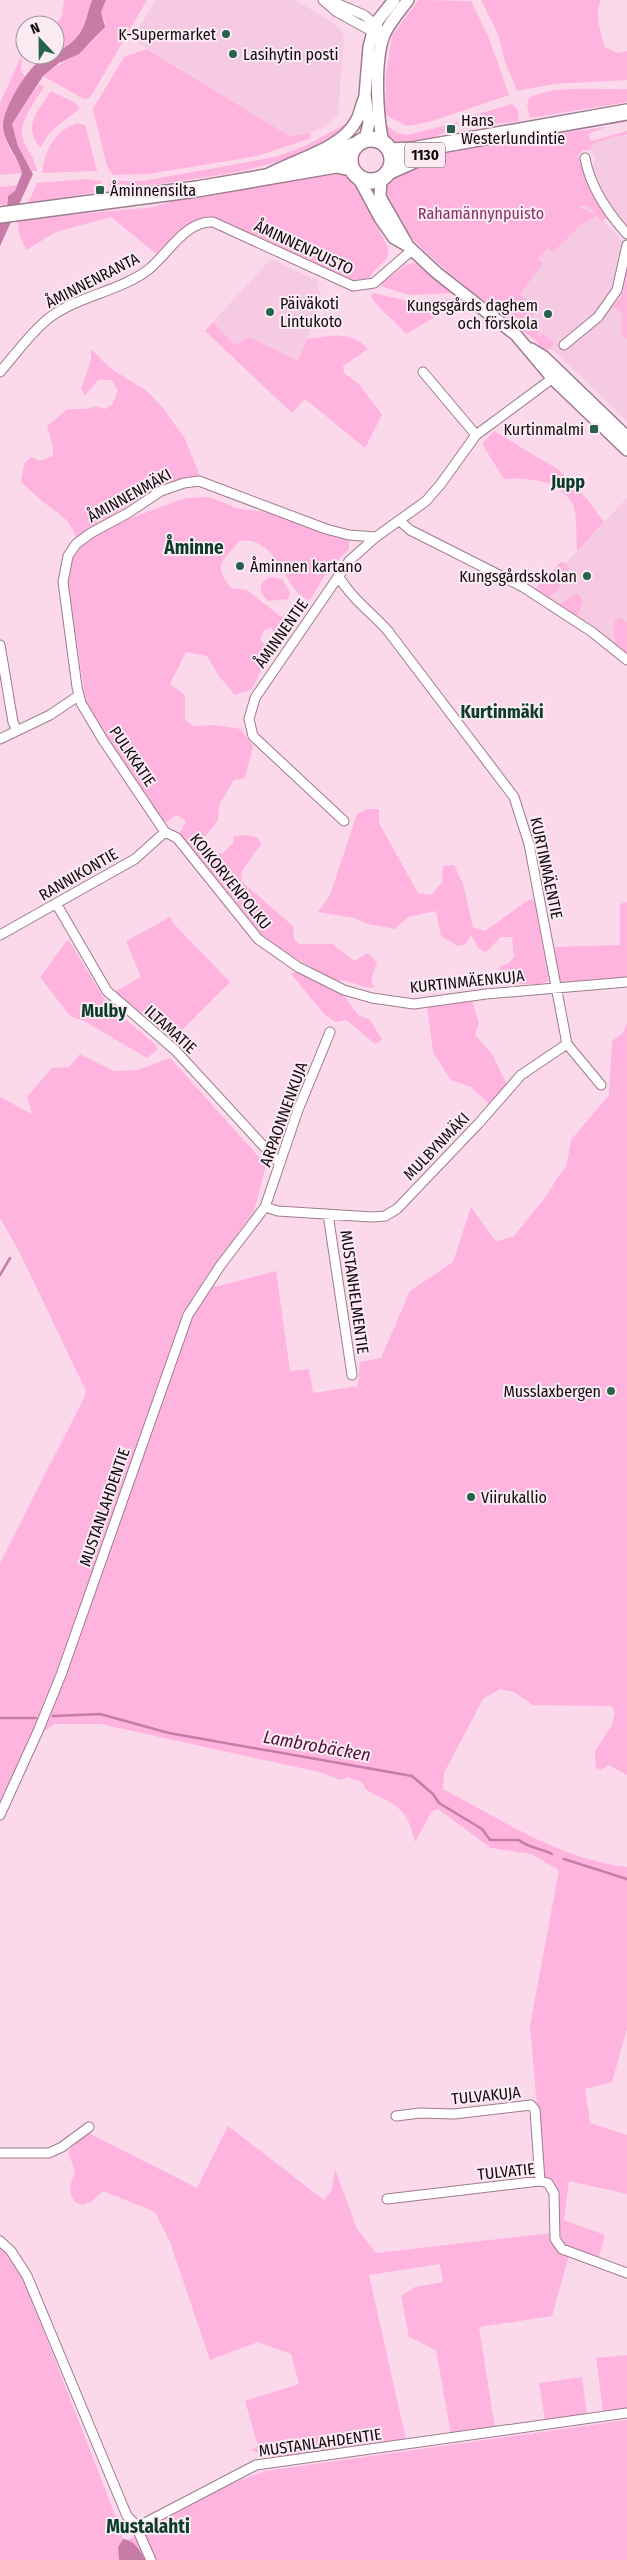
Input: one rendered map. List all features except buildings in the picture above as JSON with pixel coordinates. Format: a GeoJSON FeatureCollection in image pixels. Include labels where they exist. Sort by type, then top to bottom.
{"type":"FeatureCollection","features":[{"type":"Feature","properties":{"kind":"main road","name":"1130"},"geometry":{"type":"LineString","coordinates":[[280,174],[360,142],[375,139],[387,147],[402,152],[627,112]]}},
{"type":"Feature","properties":{"kind":"main road","name":"1130"},"geometry":{"type":"LineString","coordinates":[[0,215],[261,178],[336,165],[354,172],[368,181],[463,140]]}},
{"type":"Feature","properties":{"kind":"main road"},"geometry":{"type":"LineString","coordinates":[[354,172],[350,153],[360,142]]}},
{"type":"Feature","properties":{"kind":"main road","name":"1130"},"geometry":{"type":"LineString","coordinates":[[384,175],[392,162],[387,147]]}},
{"type":"Feature","properties":{"kind":"street"},"geometry":{"type":"LineString","coordinates":[[323,0],[337,12],[384,35]]}},
{"type":"Feature","properties":{"kind":"street"},"geometry":{"type":"LineString","coordinates":[[329,0],[364,15],[374,29]]}},
{"type":"Feature","properties":{"kind":"street"},"geometry":{"type":"LineString","coordinates":[[360,142],[369,123],[365,95],[369,47],[374,29],[394,0]]}},
{"type":"Feature","properties":{"kind":"street"},"geometry":{"type":"LineString","coordinates":[[387,147],[379,123],[377,96],[384,35],[408,0]]}},
{"type":"Feature","properties":{"kind":"street"},"geometry":{"type":"LineString","coordinates":[[261,178],[285,164],[323,149],[346,135],[357,120],[365,95]]}},
{"type":"Feature","properties":{"kind":"street"},"geometry":{"type":"LineString","coordinates":[[585,158],[588,171],[598,193],[627,234]]}},
{"type":"Feature","properties":{"kind":"street"},"geometry":{"type":"LineString","coordinates":[[354,172],[394,238],[410,248],[516,335],[626,445]]}},
{"type":"Feature","properties":{"kind":"street"},"geometry":{"type":"LineString","coordinates":[[384,175],[380,197],[410,248]]}},
{"type":"Feature","properties":{"kind":"street","name":"ÅMINNENPUISTO"},"geometry":{"type":"LineString","coordinates":[[204,221],[214,222],[353,286],[374,283],[410,248]]}},
{"type":"Feature","properties":{"kind":"street","name":"ÅMINNENRANTA"},"geometry":{"type":"LineString","coordinates":[[0,372],[49,318],[133,280],[162,258],[193,225],[204,221]]}},
{"type":"Feature","properties":{"kind":"street"},"geometry":{"type":"LineString","coordinates":[[564,346],[598,316],[617,290],[627,245]]}},
{"type":"Feature","properties":{"kind":"street"},"geometry":{"type":"LineString","coordinates":[[423,372],[476,435]]}},
{"type":"Feature","properties":{"kind":"street","name":"ÅMINNENTIE"},"geometry":{"type":"LineString","coordinates":[[344,821],[261,746],[253,736],[249,719],[255,698],[349,561],[376,536],[400,521],[434,493],[476,435],[556,376]]}},
{"type":"Feature","properties":{"kind":"street","name":"ÅMINNENMÄKI"},"geometry":{"type":"LineString","coordinates":[[78,696],[63,582],[68,556],[76,544],[91,533],[128,513],[161,491],[184,483],[199,481],[326,529],[349,535],[376,536]]}},
{"type":"Feature","properties":{"kind":"street"},"geometry":{"type":"LineString","coordinates":[[400,521],[410,530],[523,587],[554,606],[627,660]]}},
{"type":"Feature","properties":{"kind":"street","name":"KURTINMÄENTIE"},"geometry":{"type":"LineString","coordinates":[[338,576],[360,606],[374,616],[388,631],[514,797],[530,844],[556,988]]}},
{"type":"Feature","properties":{"kind":"street"},"geometry":{"type":"LineString","coordinates":[[0,645],[16,731]]}},
{"type":"Feature","properties":{"kind":"street"},"geometry":{"type":"LineString","coordinates":[[0,739],[50,715],[78,696]]}},
{"type":"Feature","properties":{"kind":"street","name":"PULKKATIE"},"geometry":{"type":"LineString","coordinates":[[78,696],[103,740],[165,832]]}},
{"type":"Feature","properties":{"kind":"street","name":"RANNIKONTIE"},"geometry":{"type":"LineString","coordinates":[[0,935],[135,859],[165,832]]}},
{"type":"Feature","properties":{"kind":"street","name":"KOIKORVENPOLKU"},"geometry":{"type":"LineString","coordinates":[[165,832],[177,838],[254,935],[298,967]]}},
{"type":"Feature","properties":{"kind":"street","name":"ILTAMATIE"},"geometry":{"type":"LineString","coordinates":[[57,904],[107,991],[175,1050],[280,1164]]}},
{"type":"Feature","properties":{"kind":"street","name":"KURTINMÄENKUJA"},"geometry":{"type":"LineString","coordinates":[[298,967],[344,990],[396,1003],[414,1004],[486,994],[627,982]]}},
{"type":"Feature","properties":{"kind":"street"},"geometry":{"type":"LineString","coordinates":[[556,988],[567,1044],[601,1086]]}},
{"type":"Feature","properties":{"kind":"street","name":"ARPAONNENKUJA"},"geometry":{"type":"LineString","coordinates":[[265,1207],[307,1086],[330,1032]]}},
{"type":"Feature","properties":{"kind":"street","name":"MULBYNMÄKI"},"geometry":{"type":"LineString","coordinates":[[265,1207],[278,1211],[372,1217],[385,1216],[397,1209],[480,1124],[521,1076],[567,1044]]}},
{"type":"Feature","properties":{"kind":"street","name":"MUSTANLAHDENTIE"},"geometry":{"type":"LineString","coordinates":[[0,1815],[61,1675],[188,1315],[220,1266],[265,1207]]}},
{"type":"Feature","properties":{"kind":"street","name":"MUSTANHELMENTIE"},"geometry":{"type":"LineString","coordinates":[[328,1214],[352,1375]]}},
{"type":"Feature","properties":{"kind":"street","name":"TULVAKUJA"},"geometry":{"type":"LineString","coordinates":[[396,2116],[420,2113],[454,2114],[530,2105],[534,2110],[540,2182]]}},
{"type":"Feature","properties":{"kind":"street"},"geometry":{"type":"LineString","coordinates":[[0,2153],[49,2153],[62,2147],[89,2127]]}},
{"type":"Feature","properties":{"kind":"street","name":"TULVATIE"},"geometry":{"type":"LineString","coordinates":[[387,2199],[540,2182],[548,2183],[554,2193],[555,2239],[558,2245],[562,2249],[627,2273]]}},
{"type":"Feature","properties":{"kind":"street"},"geometry":{"type":"LineString","coordinates":[[0,2241],[11,2250],[27,2276],[127,2516],[135,2524],[151,2560]]}},
{"type":"Feature","properties":{"kind":"street","name":"MUSTANLAHDENTIE"},"geometry":{"type":"LineString","coordinates":[[135,2524],[143,2524],[256,2465],[627,2413]]}},
{"type":"Feature","properties":{"kind":"shaded area"},"geometry":{"type":"Polygon","coordinates":[[[92,0],[106,0],[101,12],[105,27],[79,54],[65,60],[65,47],[79,34],[92,0]]]}},
{"type":"Feature","properties":{"kind":"shaded area"},"geometry":{"type":"Polygon","coordinates":[[[156,0],[295,0],[333,23],[342,31],[344,37],[338,114],[322,128],[310,133],[289,136],[132,39],[156,0]]]}},
{"type":"Feature","properties":{"kind":"shaded area"},"geometry":{"type":"Polygon","coordinates":[[[35,65],[57,65],[43,76],[12,124],[18,146],[33,174],[0,246],[0,220],[7,208],[8,196],[15,191],[22,173],[4,133],[4,120],[11,100],[29,71],[35,65]]]}},
{"type":"Feature","properties":{"kind":"shaded area"},"geometry":{"type":"Polygon","coordinates":[[[627,136],[627,226],[606,200],[595,179],[591,170],[596,158],[590,150],[592,144],[613,137],[627,136]]]}},
{"type":"Feature","properties":{"kind":"shaded area","name":"Kungsgårds daghem och förskola"},"geometry":{"type":"Polygon","coordinates":[[[581,205],[587,206],[594,211],[624,243],[621,247],[614,288],[591,318],[605,313],[613,306],[623,315],[621,334],[627,339],[627,421],[554,351],[550,349],[544,351],[534,339],[487,302],[581,205]]]}},
{"type":"Feature","properties":{"kind":"shaded area","name":"Päiväkoti Lintukoto"},"geometry":{"type":"Polygon","coordinates":[[[271,259],[318,281],[321,302],[298,362],[249,337],[235,345],[213,322],[271,259]]]}},
{"type":"Feature","properties":{"kind":"shaded area","name":"Kungsgårdsskolan"},"geometry":{"type":"Polygon","coordinates":[[[627,498],[627,655],[597,631],[535,589],[561,562],[566,563],[627,498]]]}},
{"type":"Feature","properties":{"kind":"shaded area"},"geometry":{"type":"Polygon","coordinates":[[[123,2539],[134,2544],[145,2560],[119,2560],[118,2547],[123,2539]]]}},
{"type":"Feature","properties":{"kind":"green space"},"geometry":{"type":"Polygon","coordinates":[[[64,0],[92,0],[80,31],[76,38],[65,47],[65,15],[62,15],[64,0]]]}},
{"type":"Feature","properties":{"kind":"green space"},"geometry":{"type":"Polygon","coordinates":[[[106,0],[147,0],[90,98],[84,99],[43,76],[59,65],[65,65],[65,61],[94,40],[105,23],[101,12],[106,0]]]}},
{"type":"Feature","properties":{"kind":"green space"},"geometry":{"type":"Polygon","coordinates":[[[419,0],[471,1],[489,38],[509,95],[429,122],[407,126],[385,115],[386,74],[392,35],[419,0]]]}},
{"type":"Feature","properties":{"kind":"green space"},"geometry":{"type":"Polygon","coordinates":[[[481,0],[601,0],[598,17],[605,47],[618,53],[627,51],[627,80],[554,84],[517,91],[505,62],[498,34],[481,0]]]}},
{"type":"Feature","properties":{"kind":"green space"},"geometry":{"type":"Polygon","coordinates":[[[147,49],[289,136],[310,133],[311,138],[257,156],[148,174],[113,175],[107,166],[93,109],[124,57],[147,49]]]}},
{"type":"Feature","properties":{"kind":"green space"},"geometry":{"type":"Polygon","coordinates":[[[17,65],[21,65],[21,70],[26,78],[8,107],[5,131],[7,144],[22,173],[0,175],[0,103],[17,65]]]}},
{"type":"Feature","properties":{"kind":"green space"},"geometry":{"type":"Polygon","coordinates":[[[39,84],[44,87],[24,120],[22,128],[24,142],[37,171],[32,171],[18,146],[12,124],[39,84]]]}},
{"type":"Feature","properties":{"kind":"green space"},"geometry":{"type":"Polygon","coordinates":[[[577,89],[627,89],[627,102],[530,118],[527,104],[529,98],[539,94],[577,89]]]}},
{"type":"Feature","properties":{"kind":"green space"},"geometry":{"type":"Polygon","coordinates":[[[51,91],[77,104],[79,109],[50,132],[40,148],[35,140],[32,125],[37,112],[51,91]]]}},
{"type":"Feature","properties":{"kind":"green space"},"geometry":{"type":"Polygon","coordinates":[[[512,104],[518,110],[519,121],[478,126],[477,122],[468,124],[469,117],[512,104]]]}},
{"type":"Feature","properties":{"kind":"green space"},"geometry":{"type":"Polygon","coordinates":[[[353,120],[330,138],[277,162],[188,180],[131,188],[124,184],[109,186],[110,181],[143,181],[275,157],[305,146],[353,120]]]}},
{"type":"Feature","properties":{"kind":"green space"},"geometry":{"type":"Polygon","coordinates":[[[457,122],[459,124],[445,127],[446,132],[410,145],[395,143],[384,126],[388,126],[397,133],[408,135],[457,122]]]}},
{"type":"Feature","properties":{"kind":"green space"},"geometry":{"type":"Polygon","coordinates":[[[77,123],[85,125],[97,171],[42,173],[45,157],[52,143],[69,126],[77,123]]]}},
{"type":"Feature","properties":{"kind":"green space","name":"Rahamännynpuisto"},"geometry":{"type":"Polygon","coordinates":[[[606,127],[588,134],[591,141],[627,131],[627,135],[613,137],[592,144],[590,150],[583,150],[578,155],[584,173],[609,216],[602,221],[588,206],[581,206],[579,208],[585,209],[597,216],[582,224],[553,252],[548,248],[538,259],[543,263],[520,294],[539,309],[530,318],[526,314],[523,318],[539,332],[537,334],[539,337],[543,333],[554,343],[550,349],[544,351],[534,339],[469,289],[413,239],[393,214],[383,193],[388,178],[417,162],[438,155],[541,134],[542,136],[606,127]]]}},
{"type":"Feature","properties":{"kind":"green space"},"geometry":{"type":"Polygon","coordinates":[[[339,172],[347,175],[359,188],[381,229],[379,230],[388,249],[387,257],[369,279],[353,281],[209,216],[193,221],[158,255],[111,217],[56,232],[26,250],[19,234],[18,220],[154,207],[169,202],[339,172]]]}},
{"type":"Feature","properties":{"kind":"green space"},"geometry":{"type":"Polygon","coordinates":[[[85,179],[101,181],[102,187],[96,188],[96,192],[28,203],[37,183],[85,179]]]}},
{"type":"Feature","properties":{"kind":"green space"},"geometry":{"type":"Polygon","coordinates":[[[18,185],[15,191],[8,196],[7,205],[0,205],[0,187],[18,185]]]}},
{"type":"Feature","properties":{"kind":"green space"},"geometry":{"type":"Polygon","coordinates":[[[627,261],[627,339],[621,334],[623,315],[613,306],[622,295],[627,261]]]}},
{"type":"Feature","properties":{"kind":"green space"},"geometry":{"type":"Polygon","coordinates":[[[413,263],[419,265],[454,293],[410,295],[383,287],[381,284],[405,265],[413,263]]]}},
{"type":"Feature","properties":{"kind":"green space"},"geometry":{"type":"Polygon","coordinates":[[[373,293],[413,302],[456,299],[460,302],[406,334],[375,302],[371,297],[373,293]]]}},
{"type":"Feature","properties":{"kind":"green space"},"geometry":{"type":"Polygon","coordinates":[[[213,322],[235,345],[249,337],[298,361],[307,339],[340,336],[355,339],[361,343],[368,349],[343,366],[344,373],[359,384],[382,415],[365,448],[305,399],[292,413],[205,331],[213,322]]]}},
{"type":"Feature","properties":{"kind":"green space"},"geometry":{"type":"Polygon","coordinates":[[[91,349],[110,368],[147,391],[163,408],[185,439],[200,476],[183,478],[153,490],[76,538],[67,521],[21,482],[24,464],[31,457],[40,461],[53,456],[53,447],[47,426],[68,409],[86,409],[96,406],[105,409],[112,405],[118,390],[111,380],[98,380],[85,396],[81,389],[91,360],[91,349]]]}},
{"type":"Feature","properties":{"kind":"green space"},"geometry":{"type":"Polygon","coordinates":[[[494,431],[559,470],[587,499],[604,522],[577,551],[576,519],[573,504],[559,489],[551,485],[533,480],[504,479],[482,444],[494,431]]]}},
{"type":"Feature","properties":{"kind":"green space"},"geometry":{"type":"Polygon","coordinates":[[[209,497],[239,509],[269,512],[324,534],[349,540],[349,549],[326,573],[310,600],[301,595],[294,587],[272,555],[263,546],[252,541],[239,541],[222,563],[222,573],[231,588],[247,590],[280,616],[291,620],[291,626],[281,638],[271,628],[264,630],[260,640],[271,651],[252,689],[235,695],[219,676],[207,656],[186,652],[170,684],[185,695],[185,719],[193,726],[215,725],[241,729],[253,746],[245,778],[234,780],[219,805],[218,820],[202,840],[200,850],[202,855],[223,853],[233,843],[234,836],[247,835],[258,838],[261,844],[242,871],[241,881],[293,926],[294,939],[299,944],[332,944],[354,961],[368,953],[377,962],[371,979],[374,988],[340,980],[335,981],[259,937],[179,835],[186,821],[177,815],[163,824],[87,710],[68,582],[73,558],[80,548],[94,537],[131,518],[185,498],[209,497]]]}},
{"type":"Feature","properties":{"kind":"green space"},"geometry":{"type":"Polygon","coordinates":[[[561,562],[566,563],[569,569],[557,591],[548,597],[535,589],[561,562]]]}},
{"type":"Feature","properties":{"kind":"green space"},"geometry":{"type":"Polygon","coordinates":[[[270,577],[282,579],[290,593],[288,599],[269,601],[263,595],[261,585],[270,577]]]}},
{"type":"Feature","properties":{"kind":"green space"},"geometry":{"type":"Polygon","coordinates":[[[577,593],[583,601],[577,617],[560,604],[577,593]]]}},
{"type":"Feature","properties":{"kind":"green space"},"geometry":{"type":"Polygon","coordinates":[[[618,617],[627,622],[627,655],[616,646],[613,625],[618,617]]]}},
{"type":"Feature","properties":{"kind":"green space"},"geometry":{"type":"Polygon","coordinates":[[[367,809],[379,809],[379,823],[418,893],[431,895],[442,882],[443,866],[454,865],[463,884],[473,927],[485,931],[527,901],[534,899],[549,981],[538,984],[502,984],[500,967],[509,963],[514,957],[512,937],[501,937],[486,952],[479,949],[471,935],[466,944],[458,946],[441,936],[436,911],[408,917],[395,929],[368,924],[354,918],[318,912],[330,895],[357,814],[367,809]]]}},
{"type":"Feature","properties":{"kind":"green space"},"geometry":{"type":"Polygon","coordinates":[[[627,902],[627,977],[561,982],[558,979],[552,947],[620,945],[620,904],[627,902]]]}},
{"type":"Feature","properties":{"kind":"green space"},"geometry":{"type":"Polygon","coordinates":[[[170,917],[174,924],[230,982],[173,1039],[115,992],[141,977],[126,941],[170,917]]]}},
{"type":"Feature","properties":{"kind":"green space"},"geometry":{"type":"Polygon","coordinates":[[[68,939],[108,1005],[156,1045],[157,1050],[147,1058],[84,1021],[70,1016],[40,977],[68,939]]]}},
{"type":"Feature","properties":{"kind":"green space"},"geometry":{"type":"Polygon","coordinates":[[[296,971],[344,995],[358,1015],[370,1020],[382,1040],[375,1044],[346,1020],[336,1022],[325,1015],[291,974],[296,971]]]}},
{"type":"Feature","properties":{"kind":"green space"},"geometry":{"type":"Polygon","coordinates":[[[472,1001],[479,1023],[475,1035],[492,1054],[507,1085],[490,1105],[471,1087],[451,1080],[433,1052],[427,1007],[472,1001]]]}},
{"type":"Feature","properties":{"kind":"green space"},"geometry":{"type":"Polygon","coordinates":[[[627,1023],[627,1775],[608,1765],[601,1770],[596,1768],[595,1751],[612,1725],[615,1713],[611,1706],[533,1705],[514,1692],[500,1689],[483,1699],[444,1773],[443,1789],[532,1837],[555,1847],[602,1863],[627,1867],[627,2029],[612,2082],[585,2089],[590,2123],[627,2135],[627,2194],[569,2181],[564,2220],[605,2235],[598,2259],[561,2243],[557,2191],[554,2182],[543,2175],[530,2026],[559,1870],[531,1854],[491,1848],[438,1809],[432,1811],[415,1842],[408,1820],[398,1808],[365,1789],[363,1783],[348,1777],[341,1780],[319,1772],[101,1724],[55,1724],[44,1731],[35,1727],[0,1803],[0,1563],[86,1391],[19,1251],[0,1218],[0,1097],[32,1114],[27,1097],[52,1068],[69,1067],[80,1054],[113,1071],[138,1070],[170,1058],[266,1165],[254,1211],[203,1281],[211,1287],[219,1286],[276,1271],[290,1371],[309,1369],[313,1393],[358,1386],[360,1362],[381,1358],[410,1291],[453,1262],[471,1207],[496,1242],[514,1236],[543,1200],[567,1164],[571,1140],[609,1095],[612,1041],[623,1033],[627,1023]]]}},
{"type":"Feature","properties":{"kind":"green space"},"geometry":{"type":"Polygon","coordinates":[[[228,2126],[324,2200],[332,2189],[335,2169],[357,2229],[376,2253],[553,2233],[556,2247],[569,2255],[552,2316],[479,2327],[495,2428],[451,2434],[436,2350],[409,2337],[401,2296],[415,2287],[443,2282],[440,2264],[369,2275],[406,2440],[276,2458],[251,2450],[258,2446],[245,2401],[299,2384],[291,2354],[258,2342],[210,2360],[170,2242],[155,2212],[103,2191],[91,2202],[83,2205],[76,2203],[71,2195],[70,2186],[75,2171],[68,2152],[86,2132],[197,2188],[228,2126]]]}},
{"type":"Feature","properties":{"kind":"green space"},"geometry":{"type":"Polygon","coordinates":[[[0,2246],[8,2253],[23,2277],[117,2520],[123,2539],[118,2547],[119,2560],[0,2560],[0,2246]]]}},
{"type":"Feature","properties":{"kind":"green space"},"geometry":{"type":"Polygon","coordinates":[[[627,2355],[627,2408],[603,2412],[596,2358],[627,2355]]]}},
{"type":"Feature","properties":{"kind":"green space"},"geometry":{"type":"Polygon","coordinates":[[[582,2377],[587,2414],[545,2420],[539,2383],[582,2377]]]}},
{"type":"Feature","properties":{"kind":"green space"},"geometry":{"type":"Polygon","coordinates":[[[627,2420],[627,2560],[145,2560],[140,2550],[128,2540],[226,2486],[265,2471],[627,2420]]]}},
{"type":"Feature","properties":{"kind":"waterway"},"geometry":{"type":"LineString","coordinates":[[0,1275],[10,1258]]}},
{"type":"Feature","properties":{"kind":"waterway","name":"Lambrobäcken"},"geometry":{"type":"LineString","coordinates":[[53,1716],[100,1714],[169,1733],[412,1776],[433,1794],[439,1803],[482,1829],[490,1840],[519,1840],[526,1845],[552,1854]]}},
{"type":"Feature","properties":{"kind":"waterway","name":"Lambrobäcken"},"geometry":{"type":"LineString","coordinates":[[0,1718],[36,1718]]}},
{"type":"Feature","properties":{"kind":"waterway","name":"Lambrobäcken"},"geometry":{"type":"LineString","coordinates":[[564,1859],[627,1879]]}},
{"type":"Feature","properties":{"kind":"place","name":"K-Supermarket"},"geometry":{"type":"Point","coordinates":[226,34]}},
{"type":"Feature","properties":{"kind":"place","name":"Lasihytin posti"},"geometry":{"type":"Point","coordinates":[233,54]}},
{"type":"Feature","properties":{"kind":"place","name":"Hans Westerlundintie"},"geometry":{"type":"Point","coordinates":[451,129]}},
{"type":"Feature","properties":{"kind":"place","name":"Åminnensilta"},"geometry":{"type":"Point","coordinates":[100,190]}},
{"type":"Feature","properties":{"kind":"place","name":"Päiväkoti Lintukoto"},"geometry":{"type":"Point","coordinates":[270,312]}},
{"type":"Feature","properties":{"kind":"place","name":"Kungsgårds daghem och förskola"},"geometry":{"type":"Point","coordinates":[548,314]}},
{"type":"Feature","properties":{"kind":"place","name":"Kurtinmalmi"},"geometry":{"type":"Point","coordinates":[594,429]}},
{"type":"Feature","properties":{"kind":"place","name":"Åminnen kartano"},"geometry":{"type":"Point","coordinates":[240,566]}},
{"type":"Feature","properties":{"kind":"place","name":"Kungsgårdsskolan"},"geometry":{"type":"Point","coordinates":[587,576]}},
{"type":"Feature","properties":{"kind":"place","name":"Musslaxbergen"},"geometry":{"type":"Point","coordinates":[611,1391]}},
{"type":"Feature","properties":{"kind":"place","name":"Viirukallio"},"geometry":{"type":"Point","coordinates":[471,1497]}},
{"type":"Feature","properties":{"kind":"district","name":"Jupp"},"geometry":{"type":"Point","coordinates":[568,482]}},
{"type":"Feature","properties":{"kind":"district","name":"Åminne"},"geometry":{"type":"Point","coordinates":[194,547]}},
{"type":"Feature","properties":{"kind":"district","name":"Kurtinmäki"},"geometry":{"type":"Point","coordinates":[502,712]}},
{"type":"Feature","properties":{"kind":"district","name":"Mulby"},"geometry":{"type":"Point","coordinates":[104,1011]}},
{"type":"Feature","properties":{"kind":"district","name":"Mustalahti"},"geometry":{"type":"Point","coordinates":[148,2526]}}]}
